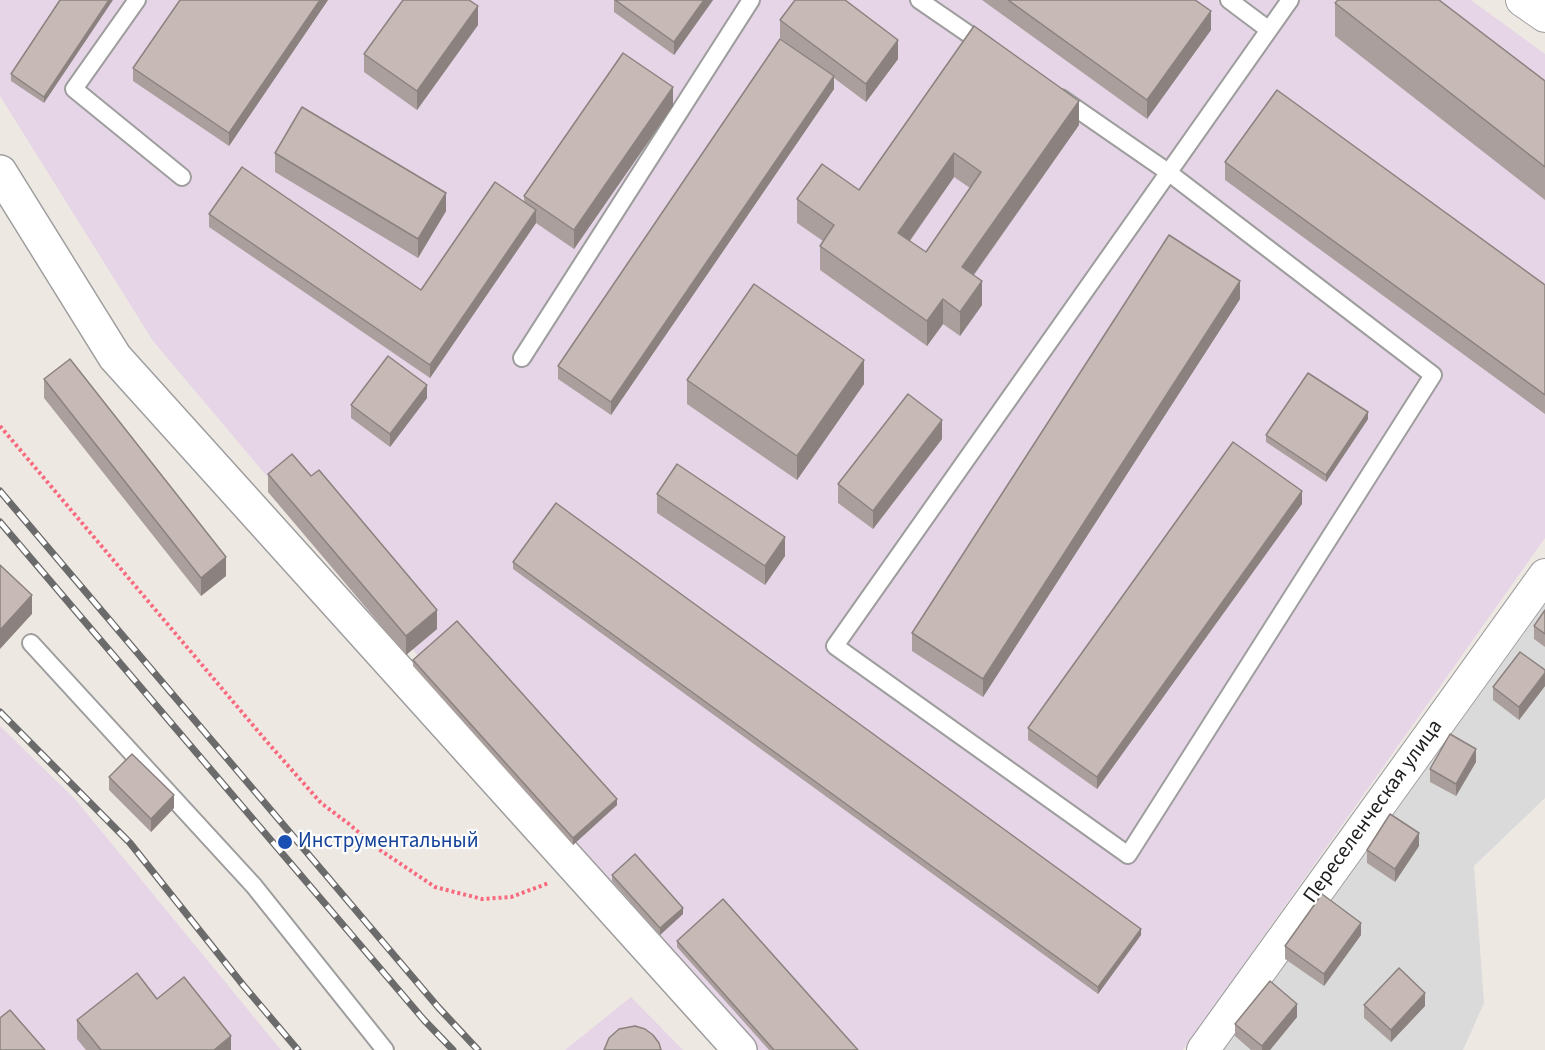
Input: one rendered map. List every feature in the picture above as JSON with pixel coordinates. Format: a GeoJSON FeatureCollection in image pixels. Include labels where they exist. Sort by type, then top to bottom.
{"type":"FeatureCollection","features":[{"type":"Feature","properties":{"kind":"street"},"geometry":{"type":"LineString","coordinates":[[1522,0],[1545,16]]}},
{"type":"Feature","properties":{"kind":"street"},"geometry":{"type":"LineString","coordinates":[[0,172],[115,357],[740,1050]]}},
{"type":"Feature","properties":{"kind":"street","name":"Переселенческая улица"},"geometry":{"type":"LineString","coordinates":[[1203,1050],[1545,575]]}},
{"type":"Feature","properties":{"kind":"lane"},"geometry":{"type":"LineString","coordinates":[[137,0],[74,89],[182,177]]}},
{"type":"Feature","properties":{"kind":"lane"},"geometry":{"type":"LineString","coordinates":[[522,358],[751,0]]}},
{"type":"Feature","properties":{"kind":"lane"},"geometry":{"type":"LineString","coordinates":[[919,0],[996,53]]}},
{"type":"Feature","properties":{"kind":"lane"},"geometry":{"type":"LineString","coordinates":[[1229,0],[1269,30]]}},
{"type":"Feature","properties":{"kind":"lane"},"geometry":{"type":"LineString","coordinates":[[1044,86],[1168,172],[1433,375],[1128,855],[835,646],[1168,172],[1290,0]]}},
{"type":"Feature","properties":{"kind":"lane"},"geometry":{"type":"LineString","coordinates":[[31,643],[254,886],[385,1050]]}},
{"type":"Feature","properties":{"kind":"path"},"geometry":{"type":"LineString","coordinates":[[0,426],[321,803],[377,848],[435,887],[482,899],[511,897],[578,871]]}},
{"type":"Feature","properties":{"kind":"shaded area"},"geometry":{"type":"Polygon","coordinates":[[[0,0],[1471,0],[1545,54],[1545,538],[1183,1050],[750,1050],[153,341],[0,96],[0,0]]]}},
{"type":"Feature","properties":{"kind":"shaded area"},"geometry":{"type":"Polygon","coordinates":[[[1545,598],[1545,798],[1474,866],[1484,1003],[1463,1050],[1211,1050],[1545,598]]]}},
{"type":"Feature","properties":{"kind":"shaded area"},"geometry":{"type":"Polygon","coordinates":[[[0,726],[75,799],[281,1050],[0,1050],[0,726]]]}},
{"type":"Feature","properties":{"kind":"shaded area"},"geometry":{"type":"Polygon","coordinates":[[[631,997],[683,1050],[565,1050],[631,997]]]}},
{"type":"Feature","properties":{"kind":"building"},"geometry":{"type":"Polygon","coordinates":[[[60,0],[109,0],[44,97],[11,74],[60,0]]]}},
{"type":"Feature","properties":{"kind":"building"},"geometry":{"type":"Polygon","coordinates":[[[180,0],[320,0],[229,133],[133,68],[180,0]]]}},
{"type":"Feature","properties":{"kind":"building"},"geometry":{"type":"Polygon","coordinates":[[[403,0],[469,0],[478,6],[417,91],[364,54],[403,0]]]}},
{"type":"Feature","properties":{"kind":"building"},"geometry":{"type":"Polygon","coordinates":[[[615,0],[704,0],[674,42],[615,0]]]}},
{"type":"Feature","properties":{"kind":"building"},"geometry":{"type":"Polygon","coordinates":[[[795,0],[845,0],[898,40],[866,84],[780,20],[795,0]]]}},
{"type":"Feature","properties":{"kind":"building"},"geometry":{"type":"Polygon","coordinates":[[[1008,0],[1195,0],[1211,11],[1147,100],[1008,0]]]}},
{"type":"Feature","properties":{"kind":"building"},"geometry":{"type":"Polygon","coordinates":[[[1338,0],[1439,0],[1545,81],[1545,167],[1335,3],[1338,0]]]}},
{"type":"Feature","properties":{"kind":"building"},"geometry":{"type":"Polygon","coordinates":[[[974,26],[1079,101],[962,267],[982,281],[960,312],[943,299],[927,321],[820,246],[834,225],[797,199],[822,164],[859,190],[974,26]],[[954,153],[898,233],[926,252],[981,172],[954,153]]]}},
{"type":"Feature","properties":{"kind":"building"},"geometry":{"type":"Polygon","coordinates":[[[780,39],[834,76],[611,402],[558,366],[780,39]]]}},
{"type":"Feature","properties":{"kind":"building"},"geometry":{"type":"Polygon","coordinates":[[[623,53],[673,87],[574,230],[524,196],[623,53]]]}},
{"type":"Feature","properties":{"kind":"building"},"geometry":{"type":"Polygon","coordinates":[[[1277,90],[1545,285],[1545,395],[1225,162],[1277,90]]]}},
{"type":"Feature","properties":{"kind":"building"},"geometry":{"type":"Polygon","coordinates":[[[302,107],[446,193],[418,239],[275,153],[302,107]]]}},
{"type":"Feature","properties":{"kind":"building"},"geometry":{"type":"Polygon","coordinates":[[[242,167],[421,290],[495,182],[536,210],[430,365],[209,214],[242,167]]]}},
{"type":"Feature","properties":{"kind":"building"},"geometry":{"type":"Polygon","coordinates":[[[1169,235],[1240,281],[983,679],[912,633],[1169,235]]]}},
{"type":"Feature","properties":{"kind":"building"},"geometry":{"type":"Polygon","coordinates":[[[754,284],[864,360],[797,456],[687,380],[754,284]]]}},
{"type":"Feature","properties":{"kind":"building"},"geometry":{"type":"Polygon","coordinates":[[[388,356],[427,385],[390,434],[351,405],[388,356]]]}},
{"type":"Feature","properties":{"kind":"building"},"geometry":{"type":"Polygon","coordinates":[[[70,359],[226,557],[201,578],[44,379],[70,359]]]}},
{"type":"Feature","properties":{"kind":"building"},"geometry":{"type":"Polygon","coordinates":[[[1308,373],[1368,412],[1326,475],[1266,435],[1308,373]]]}},
{"type":"Feature","properties":{"kind":"building"},"geometry":{"type":"Polygon","coordinates":[[[908,394],[942,420],[873,511],[838,484],[908,394]]]}},
{"type":"Feature","properties":{"kind":"building"},"geometry":{"type":"Polygon","coordinates":[[[1233,442],[1302,491],[1097,777],[1028,728],[1233,442]]]}},
{"type":"Feature","properties":{"kind":"building"},"geometry":{"type":"Polygon","coordinates":[[[292,454],[311,476],[319,470],[437,610],[406,636],[268,474],[292,454]]]}},
{"type":"Feature","properties":{"kind":"building"},"geometry":{"type":"Polygon","coordinates":[[[677,464],[785,537],[765,566],[657,494],[677,464]]]}},
{"type":"Feature","properties":{"kind":"building"},"geometry":{"type":"Polygon","coordinates":[[[556,503],[1141,929],[1098,987],[513,562],[556,503]]]}},
{"type":"Feature","properties":{"kind":"building"},"geometry":{"type":"Polygon","coordinates":[[[0,565],[32,595],[0,630],[0,565]]]}},
{"type":"Feature","properties":{"kind":"building"},"geometry":{"type":"Polygon","coordinates":[[[1545,610],[1545,634],[1534,626],[1545,610]]]}},
{"type":"Feature","properties":{"kind":"building"},"geometry":{"type":"Polygon","coordinates":[[[457,621],[617,799],[573,838],[413,660],[457,621]]]}},
{"type":"Feature","properties":{"kind":"building"},"geometry":{"type":"Polygon","coordinates":[[[1520,652],[1545,670],[1545,673],[1519,707],[1493,687],[1520,652]]]}},
{"type":"Feature","properties":{"kind":"building"},"geometry":{"type":"Polygon","coordinates":[[[1450,734],[1476,749],[1456,784],[1430,769],[1450,734]]]}},
{"type":"Feature","properties":{"kind":"building"},"geometry":{"type":"Polygon","coordinates":[[[132,754],[174,795],[151,819],[109,777],[132,754]]]}},
{"type":"Feature","properties":{"kind":"building"},"geometry":{"type":"Polygon","coordinates":[[[1390,814],[1419,833],[1395,869],[1367,850],[1390,814]]]}},
{"type":"Feature","properties":{"kind":"building"},"geometry":{"type":"Polygon","coordinates":[[[635,854],[683,908],[660,928],[612,875],[635,854]]]}},
{"type":"Feature","properties":{"kind":"building"},"geometry":{"type":"Polygon","coordinates":[[[1322,894],[1361,923],[1324,974],[1285,946],[1322,894]]]}},
{"type":"Feature","properties":{"kind":"building"},"geometry":{"type":"Polygon","coordinates":[[[723,899],[858,1050],[774,1050],[677,941],[723,899]]]}},
{"type":"Feature","properties":{"kind":"building"},"geometry":{"type":"Polygon","coordinates":[[[1399,968],[1425,993],[1391,1030],[1364,1005],[1399,968]]]}},
{"type":"Feature","properties":{"kind":"building"},"geometry":{"type":"Polygon","coordinates":[[[137,973],[157,999],[184,977],[231,1036],[214,1050],[101,1050],[77,1020],[137,973]]]}},
{"type":"Feature","properties":{"kind":"building"},"geometry":{"type":"Polygon","coordinates":[[[1270,981],[1297,1004],[1262,1046],[1235,1024],[1270,981]]]}},
{"type":"Feature","properties":{"kind":"building"},"geometry":{"type":"Polygon","coordinates":[[[10,1010],[45,1050],[0,1050],[0,1018],[10,1010]]]}},
{"type":"Feature","properties":{"kind":"building"},"geometry":{"type":"Polygon","coordinates":[[[635,1026],[653,1035],[661,1050],[604,1050],[609,1038],[619,1029],[635,1026]]]}},
{"type":"Feature","properties":{"kind":"railway"},"geometry":{"type":"LineString","coordinates":[[0,491],[438,1007],[478,1050]]}},
{"type":"Feature","properties":{"kind":"railway"},"geometry":{"type":"LineString","coordinates":[[0,522],[424,1020],[453,1050]]}},
{"type":"Feature","properties":{"kind":"railway"},"geometry":{"type":"LineString","coordinates":[[0,712],[130,843],[298,1050]]}},
{"type":"Feature","properties":{"kind":"place","name":"Инструментальный"},"geometry":{"type":"Point","coordinates":[285,842]}}]}
